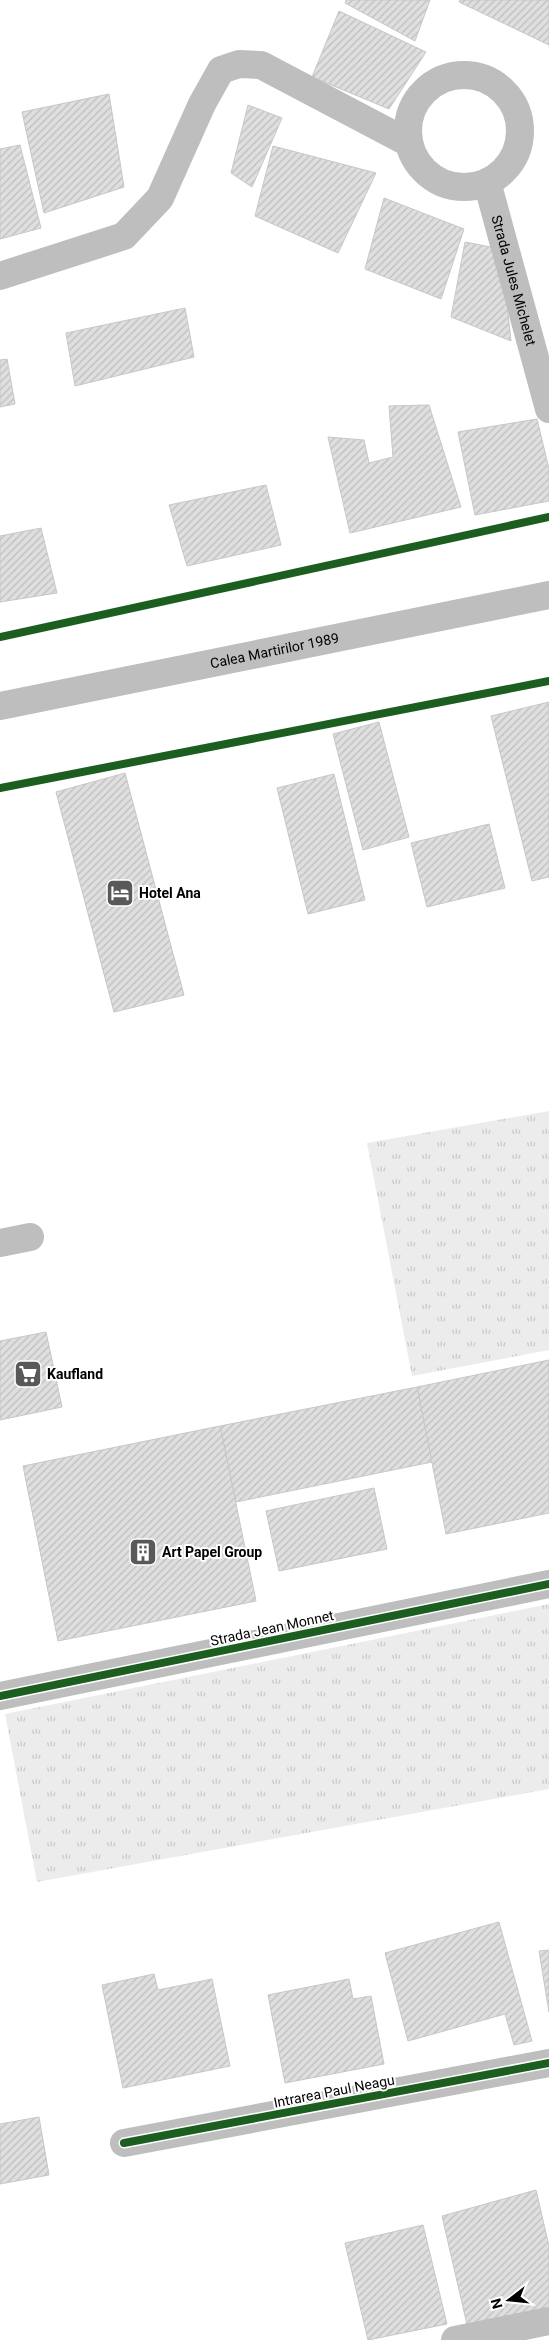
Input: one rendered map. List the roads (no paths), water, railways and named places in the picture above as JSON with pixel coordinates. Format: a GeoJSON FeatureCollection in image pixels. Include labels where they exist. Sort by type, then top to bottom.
{"type":"FeatureCollection","features":[{"type":"Feature","properties":{"kind":"street"},"geometry":{"type":"LineString","coordinates":[[0,276],[124,236],[160,198],[202,104],[221,70],[239,64],[261,66],[409,143]]}},
{"type":"Feature","properties":{"kind":"street"},"geometry":{"type":"LineString","coordinates":[[458,75],[474,76],[489,81],[502,90],[512,102],[518,116],[520,132],[517,148],[511,162],[501,174],[487,182],[471,187],[454,187],[439,181],[425,172],[415,158],[409,143],[408,127],[411,112],[418,98],[429,87],[443,79],[458,75]]}},
{"type":"Feature","properties":{"kind":"street","name":"Strada Jules Michelet"},"geometry":{"type":"LineString","coordinates":[[487,182],[549,409]]}},
{"type":"Feature","properties":{"kind":"street","name":"Calea Martirilor 1989"},"geometry":{"type":"LineString","coordinates":[[0,706],[549,595]]}},
{"type":"Feature","properties":{"kind":"street"},"geometry":{"type":"LineString","coordinates":[[0,1243],[30,1237]]}},
{"type":"Feature","properties":{"kind":"street","name":"Strada Jean Monnet"},"geometry":{"type":"LineString","coordinates":[[0,1696],[549,1584]]}},
{"type":"Feature","properties":{"kind":"street","name":"Intrarea Paul Neagu"},"geometry":{"type":"LineString","coordinates":[[124,2143],[549,2063]]}},
{"type":"Feature","properties":{"kind":"street"},"geometry":{"type":"LineString","coordinates":[[455,2340],[549,2321]]}},
{"type":"Feature","properties":{"kind":"place","name":"Hotel Ana"},"geometry":{"type":"Point","coordinates":[120,893]}},
{"type":"Feature","properties":{"kind":"place","name":"Kaufland"},"geometry":{"type":"Point","coordinates":[28,1374]}},
{"type":"Feature","properties":{"kind":"place","name":"Art Papel Group"},"geometry":{"type":"Point","coordinates":[143,1552]}}]}
